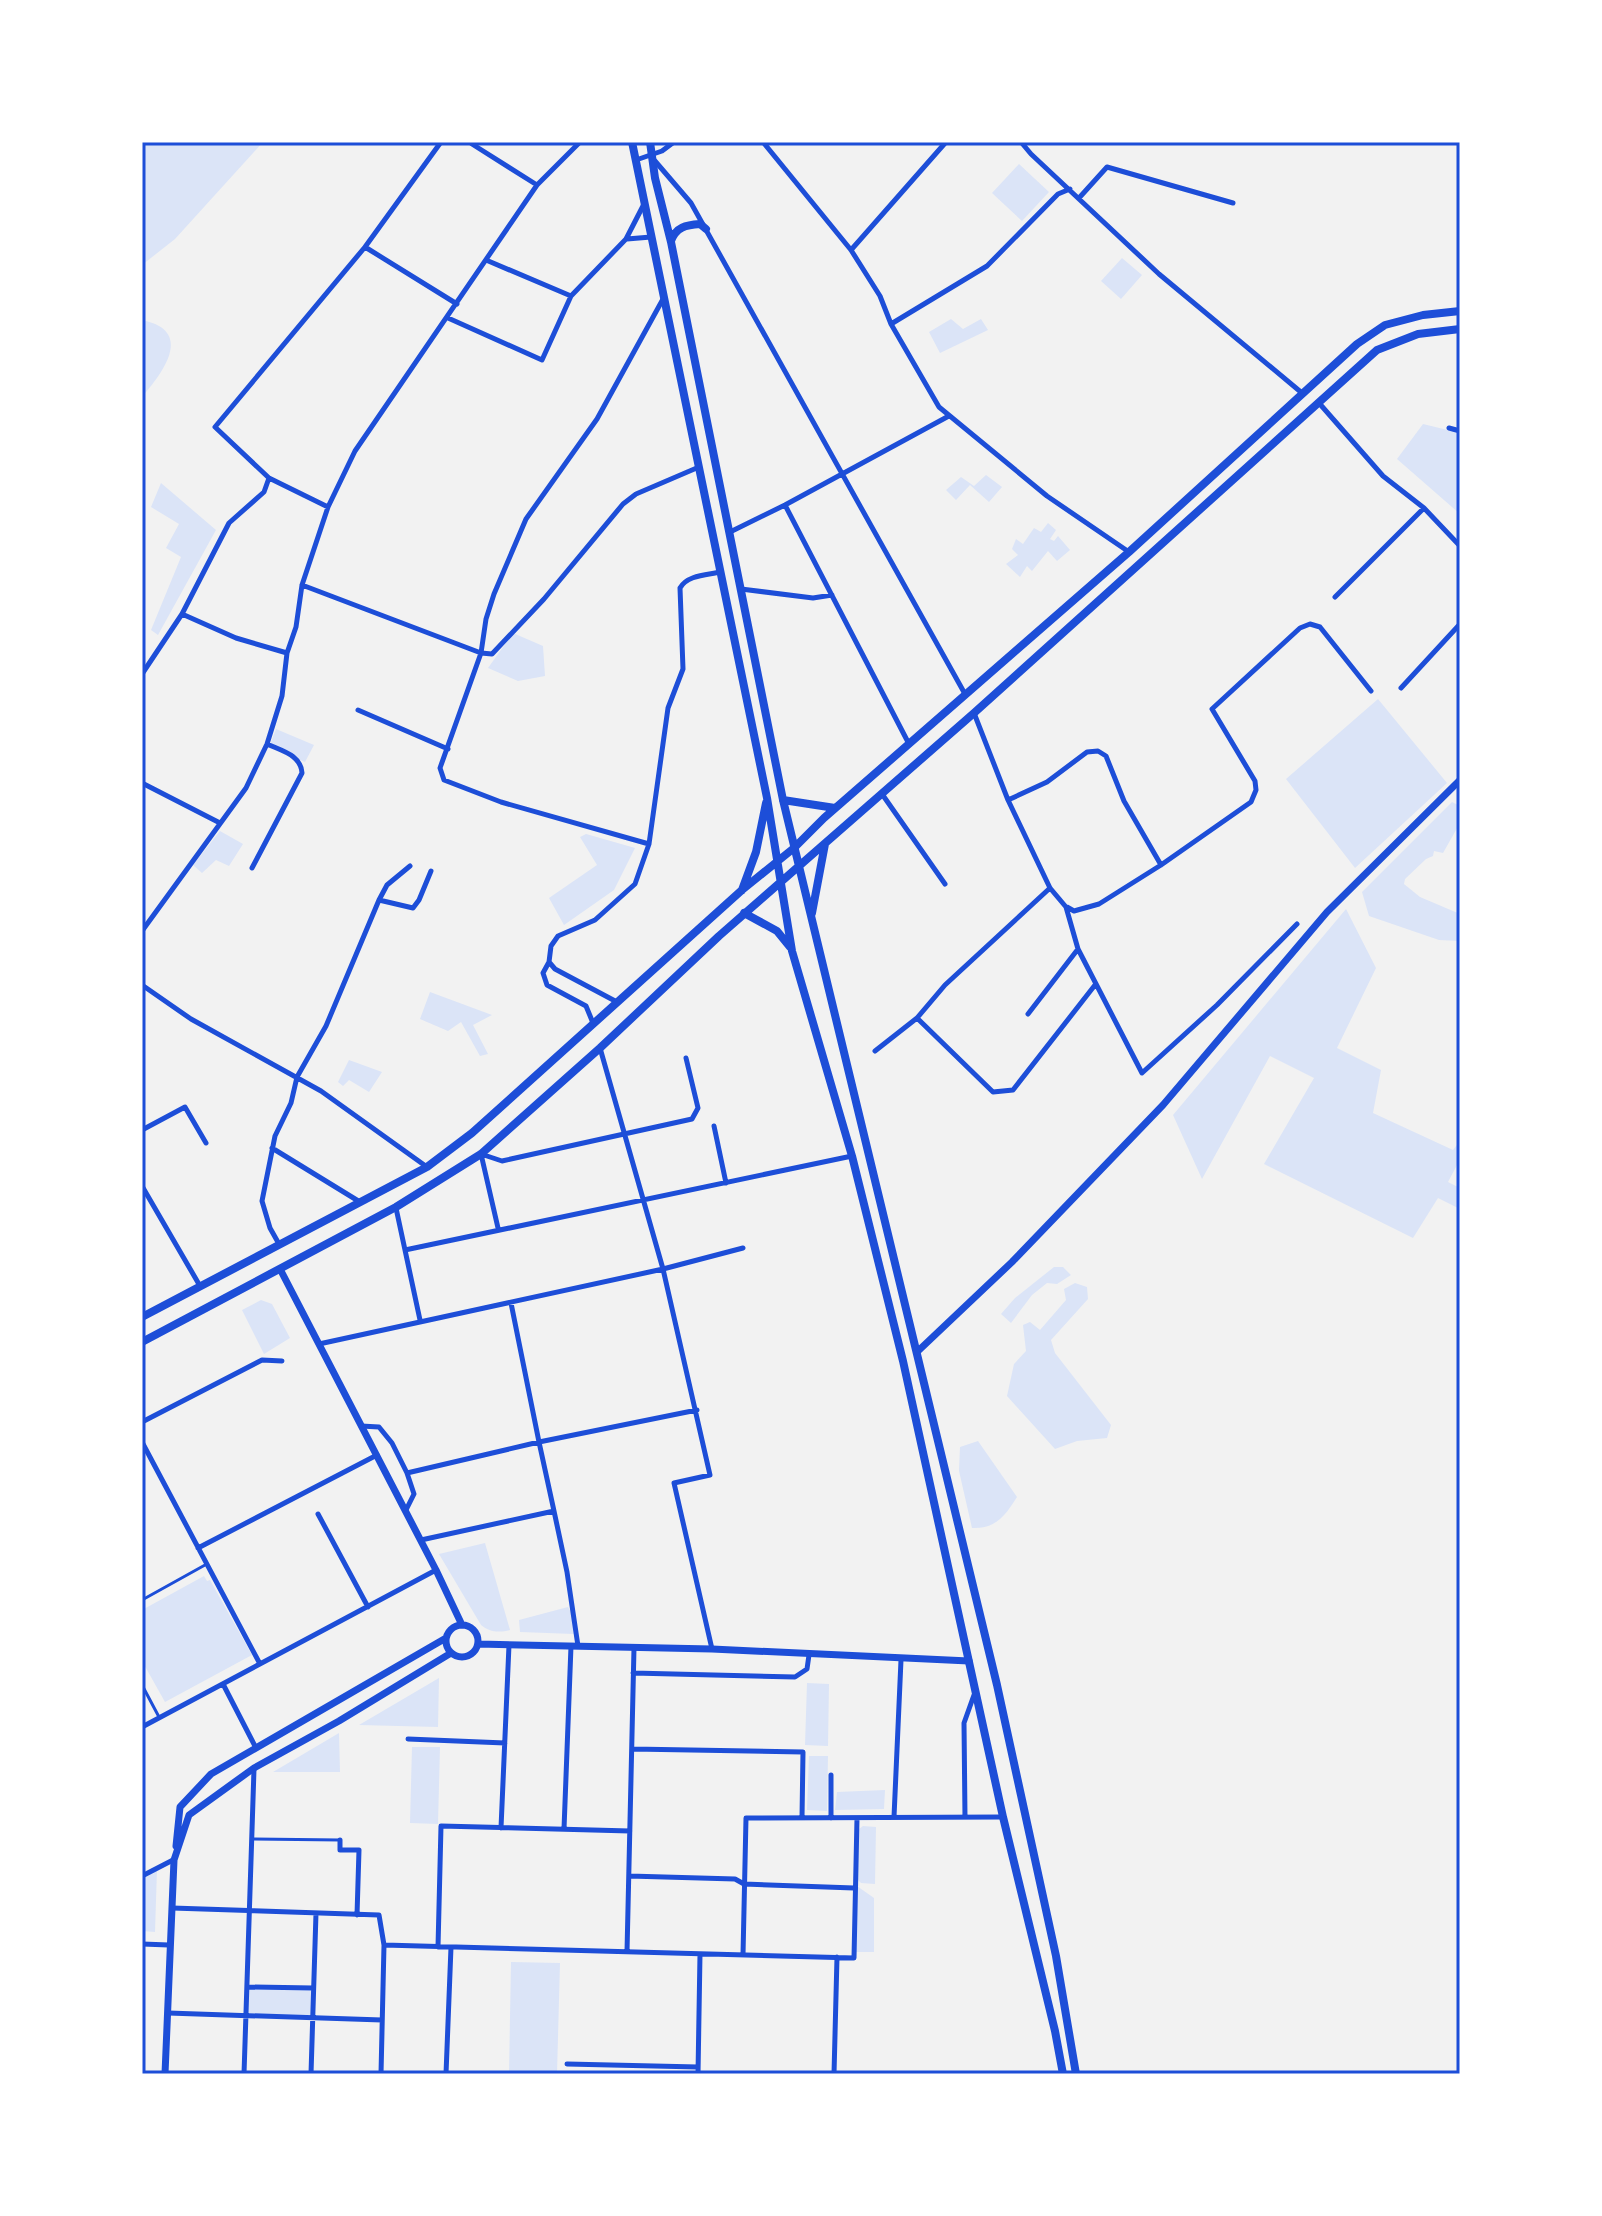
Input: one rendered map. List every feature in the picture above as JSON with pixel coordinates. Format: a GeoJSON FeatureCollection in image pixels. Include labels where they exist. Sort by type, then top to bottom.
{"type":"FeatureCollection","features":[{"type":"Feature","properties":{"kind":"main road"},"geometry":{"type":"LineString","coordinates":[[632,142],[767,798],[792,951],[852,1156],[903,1361],[1063,2074]]}},
{"type":"Feature","properties":{"kind":"main road"},"geometry":{"type":"LineString","coordinates":[[650,142],[783,800],[997,1685],[1053,1941],[1076,2074]]}},
{"type":"Feature","properties":{"kind":"main road"},"geometry":{"type":"LineString","coordinates":[[671,242],[673,235],[684,225],[700,224],[706,229]]}},
{"type":"Feature","properties":{"kind":"main road"},"geometry":{"type":"LineString","coordinates":[[142,1317],[427,1167],[472,1133],[742,890],[794,848],[835,808],[1129,552],[1357,344],[1385,325],[1423,315],[1460,311]]}},
{"type":"Feature","properties":{"kind":"main road"},"geometry":{"type":"LineString","coordinates":[[142,1342],[396,1207],[481,1154],[744,913],[974,713],[1377,350],[1418,334],[1460,329]]}},
{"type":"Feature","properties":{"kind":"main road"},"geometry":{"type":"LineString","coordinates":[[1248,444],[1260,457]]}},
{"type":"Feature","properties":{"kind":"main road"},"geometry":{"type":"LineString","coordinates":[[966,694],[974,713]]}},
{"type":"Feature","properties":{"kind":"main road"},"geometry":{"type":"LineString","coordinates":[[917,1352],[1012,1262],[1163,1105],[1333,905],[1460,780]]}},
{"type":"Feature","properties":{"kind":"main road"},"geometry":{"type":"LineString","coordinates":[[742,890],[756,852],[767,798]]}},
{"type":"Feature","properties":{"kind":"main road"},"geometry":{"type":"LineString","coordinates":[[783,800],[835,808]]}},
{"type":"Feature","properties":{"kind":"main road"},"geometry":{"type":"LineString","coordinates":[[811,922],[825,842]]}},
{"type":"Feature","properties":{"kind":"main road"},"geometry":{"type":"LineString","coordinates":[[744,913],[777,931],[792,951]]}},
{"type":"Feature","properties":{"kind":"main road"},"geometry":{"type":"LineString","coordinates":[[708,922],[719,936]]}},
{"type":"Feature","properties":{"kind":"main road"},"geometry":{"type":"LineString","coordinates":[[280,1269],[406,1510],[462,1625]]}},
{"type":"Feature","properties":{"kind":"main road"},"geometry":{"type":"LineString","coordinates":[[165,2074],[175,1836],[180,1807],[211,1774],[446,1638],[452,1629],[462,1625],[475,1630],[478,1644],[474,1652],[465,1657],[451,1653],[254,1768],[189,1815],[175,1856]]}},
{"type":"Feature","properties":{"kind":"main road"},"geometry":{"type":"LineString","coordinates":[[446,1638],[451,1653]]}},
{"type":"Feature","properties":{"kind":"main road"},"geometry":{"type":"LineString","coordinates":[[478,1644],[712,1649],[969,1661]]}},
{"type":"Feature","properties":{"kind":"street"},"geometry":{"type":"LineString","coordinates":[[328,507],[269,478],[215,427],[365,247],[441,142]]}},
{"type":"Feature","properties":{"kind":"street"},"geometry":{"type":"LineString","coordinates":[[142,931],[246,788],[267,744],[282,696],[287,653],[296,627],[302,585],[328,507],[355,451],[537,185],[580,142]]}},
{"type":"Feature","properties":{"kind":"street"},"geometry":{"type":"LineString","coordinates":[[635,161],[651,157],[674,142]]}},
{"type":"Feature","properties":{"kind":"street"},"geometry":{"type":"LineString","coordinates":[[763,142],[851,250],[880,296],[891,324],[939,407],[1047,496],[1129,552]]}},
{"type":"Feature","properties":{"kind":"street"},"geometry":{"type":"LineString","coordinates":[[851,250],[946,142]]}},
{"type":"Feature","properties":{"kind":"street"},"geometry":{"type":"LineString","coordinates":[[1021,142],[1159,274],[1302,393]]}},
{"type":"Feature","properties":{"kind":"street"},"geometry":{"type":"LineString","coordinates":[[472,144],[537,185]]}},
{"type":"Feature","properties":{"kind":"street"},"geometry":{"type":"LineString","coordinates":[[651,157],[691,203],[966,694]]}},
{"type":"Feature","properties":{"kind":"street"},"geometry":{"type":"LineString","coordinates":[[1079,198],[1107,167],[1233,203]]}},
{"type":"Feature","properties":{"kind":"street"},"geometry":{"type":"LineString","coordinates":[[891,324],[987,266],[1058,194],[1070,189]]}},
{"type":"Feature","properties":{"kind":"street"},"geometry":{"type":"LineString","coordinates":[[448,318],[542,360],[571,296],[626,239],[644,203]]}},
{"type":"Feature","properties":{"kind":"street"},"geometry":{"type":"LineString","coordinates":[[626,239],[651,237]]}},
{"type":"Feature","properties":{"kind":"street"},"geometry":{"type":"LineString","coordinates":[[365,247],[457,304]]}},
{"type":"Feature","properties":{"kind":"street"},"geometry":{"type":"LineString","coordinates":[[486,260],[571,296]]}},
{"type":"Feature","properties":{"kind":"street"},"geometry":{"type":"LineString","coordinates":[[649,844],[501,802],[444,780],[440,768],[481,653],[486,619],[494,594],[526,519],[597,419],[664,298]]}},
{"type":"Feature","properties":{"kind":"street"},"geometry":{"type":"LineString","coordinates":[[1319,403],[1383,476],[1424,508],[1460,546]]}},
{"type":"Feature","properties":{"kind":"street"},"geometry":{"type":"LineString","coordinates":[[729,532],[948,417]]}},
{"type":"Feature","properties":{"kind":"street"},"geometry":{"type":"LineString","coordinates":[[1449,428],[1460,431]]}},
{"type":"Feature","properties":{"kind":"street"},"geometry":{"type":"LineString","coordinates":[[302,585],[481,653],[492,654],[544,599],[623,504],[636,494],[699,467]]}},
{"type":"Feature","properties":{"kind":"street"},"geometry":{"type":"LineString","coordinates":[[142,674],[182,614],[229,523],[264,492],[269,478]]}},
{"type":"Feature","properties":{"kind":"street"},"geometry":{"type":"LineString","coordinates":[[785,505],[909,744]]}},
{"type":"Feature","properties":{"kind":"street"},"geometry":{"type":"LineString","coordinates":[[1335,597],[1424,508]]}},
{"type":"Feature","properties":{"kind":"street"},"geometry":{"type":"LineString","coordinates":[[593,1024],[586,1006],[547,985],[543,973],[549,962],[551,946],[558,936],[595,920],[635,884],[649,844],[668,708],[683,669],[680,588],[690,578],[720,572]]}},
{"type":"Feature","properties":{"kind":"street"},"geometry":{"type":"LineString","coordinates":[[740,589],[813,598],[832,595]]}},
{"type":"Feature","properties":{"kind":"street"},"geometry":{"type":"LineString","coordinates":[[182,614],[236,638],[287,653]]}},
{"type":"Feature","properties":{"kind":"street"},"geometry":{"type":"LineString","coordinates":[[974,713],[1008,800],[1050,888],[1066,907],[1074,911],[1099,904],[1251,802],[1255,796],[1255,781],[1212,709],[1300,628],[1310,624],[1320,627],[1371,691]]}},
{"type":"Feature","properties":{"kind":"street"},"geometry":{"type":"LineString","coordinates":[[1401,688],[1460,624]]}},
{"type":"Feature","properties":{"kind":"street"},"geometry":{"type":"LineString","coordinates":[[358,710],[448,749]]}},
{"type":"Feature","properties":{"kind":"street"},"geometry":{"type":"LineString","coordinates":[[252,868],[302,773],[302,763],[297,758],[267,744]]}},
{"type":"Feature","properties":{"kind":"street"},"geometry":{"type":"LineString","coordinates":[[1008,800],[1047,782],[1087,752],[1102,753],[1124,801],[1161,865]]}},
{"type":"Feature","properties":{"kind":"street"},"geometry":{"type":"LineString","coordinates":[[142,783],[220,823]]}},
{"type":"Feature","properties":{"kind":"street"},"geometry":{"type":"LineString","coordinates":[[881,793],[945,884]]}},
{"type":"Feature","properties":{"kind":"street"},"geometry":{"type":"LineString","coordinates":[[279,1244],[270,1228],[262,1201],[278,1127],[291,1103],[297,1077],[326,1026],[379,900],[387,885],[410,866]]}},
{"type":"Feature","properties":{"kind":"street"},"geometry":{"type":"LineString","coordinates":[[379,900],[413,908],[431,871]]}},
{"type":"Feature","properties":{"kind":"street"},"geometry":{"type":"LineString","coordinates":[[875,1051],[917,1018],[945,985],[1050,888]]}},
{"type":"Feature","properties":{"kind":"street"},"geometry":{"type":"LineString","coordinates":[[1066,907],[1078,949],[1142,1073],[1217,1005],[1297,924]]}},
{"type":"Feature","properties":{"kind":"street"},"geometry":{"type":"LineString","coordinates":[[1028,1014],[1078,949]]}},
{"type":"Feature","properties":{"kind":"street"},"geometry":{"type":"LineString","coordinates":[[549,962],[555,969],[618,1003]]}},
{"type":"Feature","properties":{"kind":"street"},"geometry":{"type":"LineString","coordinates":[[917,1018],[993,1092],[1013,1090],[1096,984]]}},
{"type":"Feature","properties":{"kind":"street"},"geometry":{"type":"LineString","coordinates":[[142,985],[191,1019],[321,1091],[427,1167]]}},
{"type":"Feature","properties":{"kind":"street"},"geometry":{"type":"LineString","coordinates":[[600,1048],[663,1269],[710,1475],[674,1483],[712,1649]]}},
{"type":"Feature","properties":{"kind":"street"},"geometry":{"type":"LineString","coordinates":[[481,1154],[502,1161],[692,1119],[698,1108],[686,1058]]}},
{"type":"Feature","properties":{"kind":"street"},"geometry":{"type":"LineString","coordinates":[[142,1130],[185,1107],[206,1143]]}},
{"type":"Feature","properties":{"kind":"street"},"geometry":{"type":"LineString","coordinates":[[714,1126],[726,1183]]}},
{"type":"Feature","properties":{"kind":"street"},"geometry":{"type":"LineString","coordinates":[[272,1148],[360,1202]]}},
{"type":"Feature","properties":{"kind":"street"},"geometry":{"type":"LineString","coordinates":[[481,1154],[498,1228]]}},
{"type":"Feature","properties":{"kind":"street"},"geometry":{"type":"LineString","coordinates":[[405,1250],[852,1156]]}},
{"type":"Feature","properties":{"kind":"street"},"geometry":{"type":"LineString","coordinates":[[142,1186],[200,1286]]}},
{"type":"Feature","properties":{"kind":"street"},"geometry":{"type":"LineString","coordinates":[[396,1207],[420,1320]]}},
{"type":"Feature","properties":{"kind":"street"},"geometry":{"type":"LineString","coordinates":[[318,1344],[663,1269],[743,1248]]}},
{"type":"Feature","properties":{"kind":"street"},"geometry":{"type":"LineString","coordinates":[[511,1302],[567,1572],[574,1646],[564,1830]]}},
{"type":"Feature","properties":{"kind":"street"},"geometry":{"type":"LineString","coordinates":[[142,1422],[262,1360],[282,1361]]}},
{"type":"Feature","properties":{"kind":"street"},"geometry":{"type":"LineString","coordinates":[[407,1473],[697,1410]]}},
{"type":"Feature","properties":{"kind":"street"},"geometry":{"type":"LineString","coordinates":[[361,1426],[379,1427],[392,1443],[414,1494],[406,1510]]}},
{"type":"Feature","properties":{"kind":"street"},"geometry":{"type":"LineString","coordinates":[[142,1442],[260,1664]]}},
{"type":"Feature","properties":{"kind":"street"},"geometry":{"type":"LineString","coordinates":[[198,1548],[377,1455]]}},
{"type":"Feature","properties":{"kind":"street"},"geometry":{"type":"LineString","coordinates":[[421,1540],[554,1511]]}},
{"type":"Feature","properties":{"kind":"street"},"geometry":{"type":"LineString","coordinates":[[318,1514],[368,1607]]}},
{"type":"Feature","properties":{"kind":"street"},"geometry":{"type":"LineString","coordinates":[[142,1727],[436,1570]]}},
{"type":"Feature","properties":{"kind":"street"},"geometry":{"type":"LineString","coordinates":[[501,1828],[509,1645]]}},
{"type":"Feature","properties":{"kind":"street"},"geometry":{"type":"LineString","coordinates":[[627,1952],[634,1648]]}},
{"type":"Feature","properties":{"kind":"street"},"geometry":{"type":"LineString","coordinates":[[633,1673],[795,1677],[807,1669],[809,1655]]}},
{"type":"Feature","properties":{"kind":"street"},"geometry":{"type":"LineString","coordinates":[[894,1817],[901,1660]]}},
{"type":"Feature","properties":{"kind":"street"},"geometry":{"type":"LineString","coordinates":[[223,1684],[256,1748]]}},
{"type":"Feature","properties":{"kind":"street"},"geometry":{"type":"LineString","coordinates":[[965,1817],[964,1723],[976,1690]]}},
{"type":"Feature","properties":{"kind":"street"},"geometry":{"type":"LineString","coordinates":[[408,1739],[505,1743]]}},
{"type":"Feature","properties":{"kind":"street"},"geometry":{"type":"LineString","coordinates":[[632,1749],[803,1752],[802,1818]]}},
{"type":"Feature","properties":{"kind":"street"},"geometry":{"type":"LineString","coordinates":[[244,2074],[254,1768]]}},
{"type":"Feature","properties":{"kind":"street"},"geometry":{"type":"LineString","coordinates":[[831,1775],[831,1818]]}},
{"type":"Feature","properties":{"kind":"street"},"geometry":{"type":"LineString","coordinates":[[743,1955],[746,1818],[1003,1817]]}},
{"type":"Feature","properties":{"kind":"street"},"geometry":{"type":"LineString","coordinates":[[384,1945],[854,1958],[857,1818]]}},
{"type":"Feature","properties":{"kind":"street"},"geometry":{"type":"LineString","coordinates":[[438,1947],[441,1826],[630,1831]]}},
{"type":"Feature","properties":{"kind":"street"},"geometry":{"type":"LineString","coordinates":[[340,1840],[340,1850],[359,1850],[357,1915]]}},
{"type":"Feature","properties":{"kind":"street"},"geometry":{"type":"LineString","coordinates":[[142,1876],[175,1856]]}},
{"type":"Feature","properties":{"kind":"street"},"geometry":{"type":"LineString","coordinates":[[629,1876],[735,1879],[744,1884],[855,1888]]}},
{"type":"Feature","properties":{"kind":"street"},"geometry":{"type":"LineString","coordinates":[[171,1908],[379,1915],[384,1945],[381,2074]]}},
{"type":"Feature","properties":{"kind":"street"},"geometry":{"type":"LineString","coordinates":[[311,2074],[316,1913]]}},
{"type":"Feature","properties":{"kind":"street"},"geometry":{"type":"LineString","coordinates":[[142,1944],[169,1945]]}},
{"type":"Feature","properties":{"kind":"street"},"geometry":{"type":"LineString","coordinates":[[446,2074],[451,1947]]}},
{"type":"Feature","properties":{"kind":"street"},"geometry":{"type":"LineString","coordinates":[[567,2064],[698,2070],[700,1954]]}},
{"type":"Feature","properties":{"kind":"street"},"geometry":{"type":"LineString","coordinates":[[834,2074],[837,1957]]}},
{"type":"Feature","properties":{"kind":"street"},"geometry":{"type":"LineString","coordinates":[[247,1987],[313,1988]]}},
{"type":"Feature","properties":{"kind":"street"},"geometry":{"type":"LineString","coordinates":[[167,2013],[382,2020]]}},
{"type":"Feature","properties":{"kind":"lane"},"geometry":{"type":"LineString","coordinates":[[142,1600],[207,1564]]}},
{"type":"Feature","properties":{"kind":"lane"},"geometry":{"type":"LineString","coordinates":[[142,1685],[160,1717]]}},
{"type":"Feature","properties":{"kind":"lane"},"geometry":{"type":"LineString","coordinates":[[252,1839],[340,1840]]}},
{"type":"Feature","properties":{"kind":"shaded area"},"geometry":{"type":"Polygon","coordinates":[[[142,142],[263,142],[175,239],[142,265],[142,142]]]}},
{"type":"Feature","properties":{"kind":"shaded area"},"geometry":{"type":"Polygon","coordinates":[[[1019,164],[1049,192],[1022,221],[992,193],[1019,164]]]}},
{"type":"Feature","properties":{"kind":"shaded area"},"geometry":{"type":"Polygon","coordinates":[[[1122,258],[1142,275],[1121,299],[1101,281],[1122,258]]]}},
{"type":"Feature","properties":{"kind":"shaded area"},"geometry":{"type":"Polygon","coordinates":[[[951,319],[963,329],[981,319],[988,330],[940,353],[929,332],[951,319]]]}},
{"type":"Feature","properties":{"kind":"shaded area"},"geometry":{"type":"Polygon","coordinates":[[[142,322],[160,327],[168,335],[171,345],[164,366],[142,397],[142,322]]]}},
{"type":"Feature","properties":{"kind":"shaded area"},"geometry":{"type":"Polygon","coordinates":[[[1423,424],[1460,433],[1460,514],[1397,459],[1423,424]]]}},
{"type":"Feature","properties":{"kind":"shaded area"},"geometry":{"type":"Polygon","coordinates":[[[986,475],[1002,487],[989,502],[970,485],[956,500],[946,490],[961,477],[974,486],[986,475]]]}},
{"type":"Feature","properties":{"kind":"shaded area"},"geometry":{"type":"Polygon","coordinates":[[[161,483],[216,530],[158,635],[151,630],[181,557],[166,548],[179,524],[151,507],[161,483]]]}},
{"type":"Feature","properties":{"kind":"shaded area"},"geometry":{"type":"Polygon","coordinates":[[[1048,523],[1056,530],[1050,539],[1054,541],[1058,536],[1070,550],[1057,561],[1048,551],[1032,571],[1027,566],[1020,577],[1006,564],[1018,555],[1012,549],[1016,539],[1023,544],[1034,528],[1041,532],[1048,523]]]}},
{"type":"Feature","properties":{"kind":"shaded area"},"geometry":{"type":"Polygon","coordinates":[[[513,633],[543,646],[545,676],[518,681],[488,668],[513,633]]]}},
{"type":"Feature","properties":{"kind":"shaded area"},"geometry":{"type":"Polygon","coordinates":[[[1378,699],[1447,783],[1355,868],[1286,779],[1378,699]]]}},
{"type":"Feature","properties":{"kind":"shaded area"},"geometry":{"type":"Polygon","coordinates":[[[276,729],[314,745],[305,762],[269,747],[276,729]]]}},
{"type":"Feature","properties":{"kind":"shaded area"},"geometry":{"type":"Polygon","coordinates":[[[1452,802],[1460,806],[1460,823],[1443,853],[1434,851],[1433,856],[1405,879],[1404,884],[1420,897],[1460,914],[1460,941],[1439,940],[1369,916],[1362,892],[1452,802]]]}},
{"type":"Feature","properties":{"kind":"shaded area"},"geometry":{"type":"Polygon","coordinates":[[[220,831],[243,844],[229,866],[216,860],[202,873],[193,865],[220,831]]]}},
{"type":"Feature","properties":{"kind":"shaded area"},"geometry":{"type":"Polygon","coordinates":[[[586,834],[635,848],[614,890],[564,925],[549,898],[597,865],[580,837],[586,834]]]}},
{"type":"Feature","properties":{"kind":"shaded area"},"geometry":{"type":"Polygon","coordinates":[[[1346,909],[1376,968],[1337,1048],[1381,1070],[1373,1113],[1453,1150],[1460,1141],[1460,1166],[1457,1165],[1448,1182],[1460,1188],[1460,1209],[1438,1198],[1413,1238],[1264,1164],[1314,1078],[1270,1056],[1202,1179],[1173,1115],[1346,909]]]}},
{"type":"Feature","properties":{"kind":"shaded area"},"geometry":{"type":"Polygon","coordinates":[[[430,992],[492,1015],[473,1025],[488,1054],[480,1056],[461,1022],[448,1031],[420,1019],[430,992]]]}},
{"type":"Feature","properties":{"kind":"shaded area"},"geometry":{"type":"Polygon","coordinates":[[[349,1060],[382,1072],[369,1092],[349,1080],[343,1086],[338,1082],[349,1060]]]}},
{"type":"Feature","properties":{"kind":"shaded area"},"geometry":{"type":"Polygon","coordinates":[[[1054,1267],[1063,1267],[1071,1275],[1057,1284],[1047,1283],[1032,1295],[1011,1323],[1001,1314],[1015,1298],[1054,1267]]]}},
{"type":"Feature","properties":{"kind":"shaded area"},"geometry":{"type":"Polygon","coordinates":[[[1075,1283],[1087,1287],[1088,1299],[1051,1340],[1055,1353],[1111,1425],[1107,1438],[1077,1441],[1055,1449],[1007,1396],[1014,1364],[1026,1351],[1023,1325],[1030,1322],[1040,1330],[1066,1300],[1064,1289],[1075,1283]]]}},
{"type":"Feature","properties":{"kind":"shaded area"},"geometry":{"type":"Polygon","coordinates":[[[261,1300],[272,1304],[290,1338],[264,1354],[242,1310],[261,1300]]]}},
{"type":"Feature","properties":{"kind":"shaded area"},"geometry":{"type":"Polygon","coordinates":[[[978,1441],[1017,1497],[994,1524],[972,1528],[959,1471],[960,1447],[978,1441]]]}},
{"type":"Feature","properties":{"kind":"shaded area"},"geometry":{"type":"Polygon","coordinates":[[[485,1543],[510,1630],[494,1631],[481,1625],[439,1554],[485,1543]]]}},
{"type":"Feature","properties":{"kind":"shaded area"},"geometry":{"type":"Polygon","coordinates":[[[204,1576],[207,1581],[210,1580],[252,1655],[165,1702],[142,1661],[142,1610],[204,1576]]]}},
{"type":"Feature","properties":{"kind":"shaded area"},"geometry":{"type":"Polygon","coordinates":[[[568,1607],[574,1634],[520,1632],[519,1620],[568,1607]]]}},
{"type":"Feature","properties":{"kind":"shaded area"},"geometry":{"type":"Polygon","coordinates":[[[439,1678],[438,1727],[359,1725],[439,1678]]]}},
{"type":"Feature","properties":{"kind":"shaded area"},"geometry":{"type":"Polygon","coordinates":[[[807,1683],[829,1684],[828,1746],[805,1745],[807,1683]]]}},
{"type":"Feature","properties":{"kind":"shaded area"},"geometry":{"type":"Polygon","coordinates":[[[339,1733],[340,1772],[273,1772],[339,1733]]]}},
{"type":"Feature","properties":{"kind":"shaded area"},"geometry":{"type":"Polygon","coordinates":[[[412,1747],[440,1747],[438,1824],[410,1823],[412,1747]]]}},
{"type":"Feature","properties":{"kind":"shaded area"},"geometry":{"type":"Polygon","coordinates":[[[809,1756],[828,1756],[827,1811],[807,1810],[809,1756]]]}},
{"type":"Feature","properties":{"kind":"shaded area"},"geometry":{"type":"Polygon","coordinates":[[[885,1790],[884,1809],[835,1810],[837,1792],[885,1790]]]}},
{"type":"Feature","properties":{"kind":"shaded area"},"geometry":{"type":"Polygon","coordinates":[[[863,1826],[876,1827],[875,1884],[861,1883],[857,1879],[859,1829],[863,1826]]]}},
{"type":"Feature","properties":{"kind":"shaded area"},"geometry":{"type":"Polygon","coordinates":[[[157,1869],[155,1932],[142,1931],[142,1878],[157,1869]]]}},
{"type":"Feature","properties":{"kind":"shaded area"},"geometry":{"type":"Polygon","coordinates":[[[857,1886],[874,1898],[874,1952],[856,1952],[857,1886]]]}},
{"type":"Feature","properties":{"kind":"shaded area"},"geometry":{"type":"Polygon","coordinates":[[[511,1962],[560,1963],[557,2074],[509,2074],[511,1962]]]}},
{"type":"Feature","properties":{"kind":"shaded area"},"geometry":{"type":"Polygon","coordinates":[[[247,1987],[313,1988],[312,2017],[246,2016],[247,1987]]]}}]}
